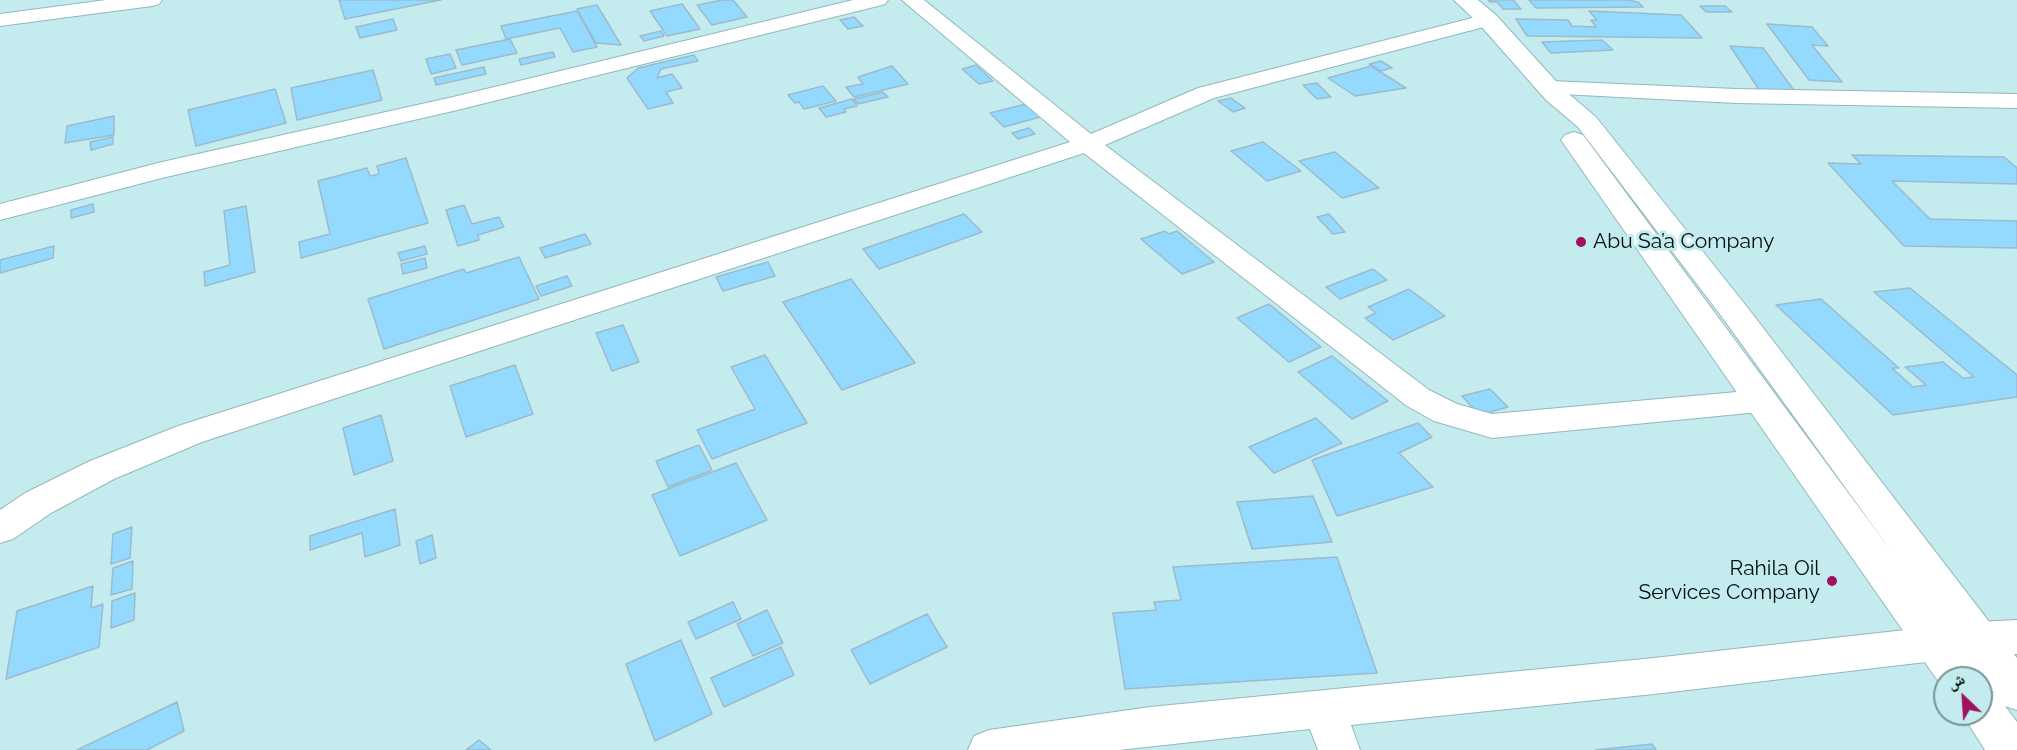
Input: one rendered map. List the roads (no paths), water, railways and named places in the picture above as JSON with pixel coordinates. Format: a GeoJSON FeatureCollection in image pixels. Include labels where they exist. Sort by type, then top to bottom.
{"type":"FeatureCollection","features":[{"type":"Feature","properties":{"kind":"street"},"geometry":{"type":"LineString","coordinates":[[0,20],[152,0]]}},
{"type":"Feature","properties":{"kind":"street"},"geometry":{"type":"LineString","coordinates":[[0,212],[162,170],[453,104],[878,0]]}},
{"type":"Feature","properties":{"kind":"street"},"geometry":{"type":"LineString","coordinates":[[912,0],[1088,144],[1418,398],[1446,414],[1492,426],[1760,401]]}},
{"type":"Feature","properties":{"kind":"street"},"geometry":{"type":"LineString","coordinates":[[1465,0],[1488,20],[1552,91],[1587,122],[1749,332],[2017,691]]}},
{"type":"Feature","properties":{"kind":"street"},"geometry":{"type":"LineString","coordinates":[[0,529],[38,503],[102,470],[190,434],[1088,144],[1206,93],[1488,20]]}},
{"type":"Feature","properties":{"kind":"street"},"geometry":{"type":"LineString","coordinates":[[1552,91],[2017,101]]}},
{"type":"Feature","properties":{"kind":"street"},"geometry":{"type":"LineString","coordinates":[[1552,91],[1562,122],[1951,666]]}},
{"type":"Feature","properties":{"kind":"street"},"geometry":{"type":"LineString","coordinates":[[989,750],[1150,726],[1654,676],[1977,639],[2017,637]]}},
{"type":"Feature","properties":{"kind":"street"},"geometry":{"type":"LineString","coordinates":[[1324,708],[1339,750]]}},
{"type":"Feature","properties":{"kind":"street"},"geometry":{"type":"LineString","coordinates":[[1993,725],[2011,750]]}},
{"type":"Feature","properties":{"kind":"place","name":"Abu Sa’a Company"},"geometry":{"type":"Point","coordinates":[1581,242]}},
{"type":"Feature","properties":{"kind":"place","name":"Rahila Oil Services Company"},"geometry":{"type":"Point","coordinates":[1832,581]}}]}
